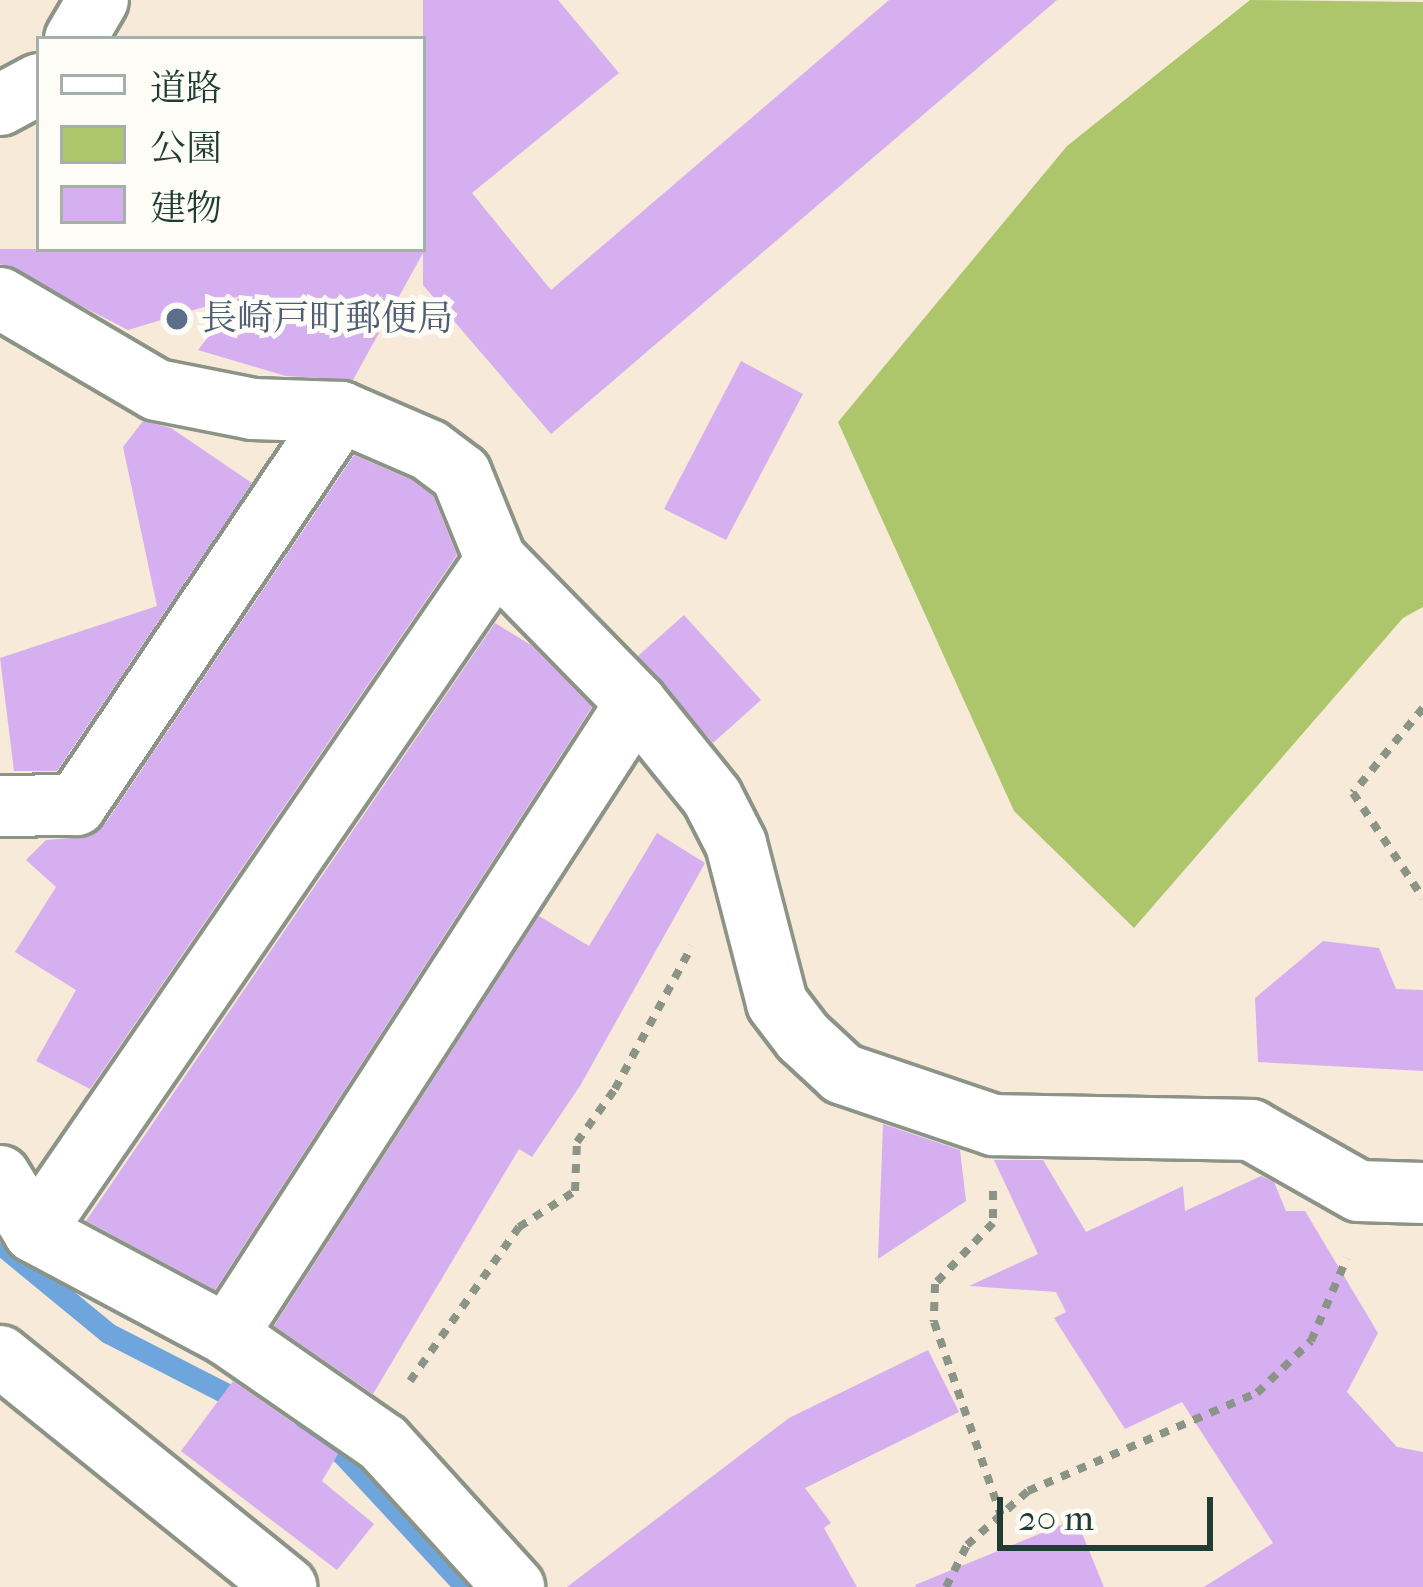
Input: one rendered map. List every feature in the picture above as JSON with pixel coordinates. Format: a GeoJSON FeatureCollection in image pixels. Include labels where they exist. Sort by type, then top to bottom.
{"type":"FeatureCollection","features":[{"type":"Feature","properties":{"kind":"street"},"geometry":{"type":"LineString","coordinates":[[77,36],[98,0]]}},
{"type":"Feature","properties":{"kind":"street"},"geometry":{"type":"LineString","coordinates":[[0,105],[36,86]]}},
{"type":"Feature","properties":{"kind":"street"},"geometry":{"type":"LineString","coordinates":[[0,298],[157,390],[253,409],[341,412],[429,450],[461,474],[496,560],[636,703],[712,796],[736,844],[777,1003],[802,1037],[843,1074],[994,1125],[1251,1130],[1359,1191],[1382,1196],[1423,1193]]}},
{"type":"Feature","properties":{"kind":"street"},"geometry":{"type":"LineString","coordinates":[[0,806],[76,805],[341,412]]}},
{"type":"Feature","properties":{"kind":"street"},"geometry":{"type":"LineString","coordinates":[[34,1232],[496,560]]}},
{"type":"Feature","properties":{"kind":"street"},"geometry":{"type":"LineString","coordinates":[[227,1335],[636,703]]}},
{"type":"Feature","properties":{"kind":"street"},"geometry":{"type":"LineString","coordinates":[[0,1176],[34,1232],[227,1335],[371,1436],[514,1587]]}},
{"type":"Feature","properties":{"kind":"street"},"geometry":{"type":"LineString","coordinates":[[0,1356],[286,1587]]}},
{"type":"Feature","properties":{"kind":"path"},"geometry":{"type":"LineString","coordinates":[[1423,708],[1353,793],[1423,898]]}},
{"type":"Feature","properties":{"kind":"path"},"geometry":{"type":"LineString","coordinates":[[371,1436],[519,1227],[575,1191],[577,1142],[615,1089],[709,915],[736,844]]}},
{"type":"Feature","properties":{"kind":"path"},"geometry":{"type":"LineString","coordinates":[[994,1125],[993,1223],[935,1285],[934,1322],[1001,1515]]}},
{"type":"Feature","properties":{"kind":"path"},"geometry":{"type":"LineString","coordinates":[[946,1587],[967,1545],[1028,1491],[1257,1393],[1311,1341],[1345,1270],[1359,1191]]}},
{"type":"Feature","properties":{"kind":"green space"},"geometry":{"type":"Polygon","coordinates":[[[1250,0],[1423,2],[1423,607],[1403,618],[1134,928],[1014,811],[838,422],[1067,146],[1250,0]]]}},
{"type":"Feature","properties":{"kind":"building"},"geometry":{"type":"Polygon","coordinates":[[[423,0],[558,0],[619,73],[472,193],[551,290],[889,0],[1057,0],[551,434],[423,285],[423,253],[353,380],[286,376],[198,350],[240,296],[128,330],[0,264],[0,249],[426,252],[423,0]]]}},
{"type":"Feature","properties":{"kind":"building"},"geometry":{"type":"Polygon","coordinates":[[[741,361],[803,394],[726,540],[664,509],[741,361]]]}},
{"type":"Feature","properties":{"kind":"building"},"geometry":{"type":"Polygon","coordinates":[[[143,421],[171,428],[252,483],[57,771],[14,771],[0,658],[157,606],[123,447],[143,421]]]}},
{"type":"Feature","properties":{"kind":"building"},"geometry":{"type":"Polygon","coordinates":[[[354,455],[412,480],[433,496],[457,555],[90,1089],[36,1061],[76,990],[15,952],[56,887],[26,860],[46,840],[91,836],[105,824],[354,455]]]}},
{"type":"Feature","properties":{"kind":"building"},"geometry":{"type":"Polygon","coordinates":[[[684,615],[761,700],[713,743],[638,656],[684,615]]]}},
{"type":"Feature","properties":{"kind":"building"},"geometry":{"type":"Polygon","coordinates":[[[495,623],[531,645],[592,707],[215,1290],[86,1221],[495,623]]]}},
{"type":"Feature","properties":{"kind":"building"},"geometry":{"type":"Polygon","coordinates":[[[657,833],[705,863],[580,1086],[532,1157],[519,1149],[373,1394],[274,1326],[539,916],[589,946],[657,833]]]}},
{"type":"Feature","properties":{"kind":"building"},"geometry":{"type":"Polygon","coordinates":[[[1323,941],[1379,948],[1396,989],[1423,990],[1423,1071],[1258,1062],[1255,998],[1323,941]]]}},
{"type":"Feature","properties":{"kind":"building"},"geometry":{"type":"Polygon","coordinates":[[[883,1124],[960,1150],[966,1201],[878,1259],[883,1124]]]}},
{"type":"Feature","properties":{"kind":"building"},"geometry":{"type":"Polygon","coordinates":[[[994,1160],[1043,1160],[1086,1232],[1183,1186],[1185,1211],[1261,1176],[1274,1182],[1286,1211],[1305,1211],[1378,1333],[1347,1392],[1397,1447],[1423,1452],[1423,1587],[1204,1587],[1273,1543],[1182,1402],[1125,1429],[1054,1318],[1066,1312],[1056,1292],[969,1286],[1038,1254],[994,1160]]]}},
{"type":"Feature","properties":{"kind":"building"},"geometry":{"type":"Polygon","coordinates":[[[928,1350],[959,1412],[805,1488],[831,1523],[824,1528],[857,1587],[567,1587],[789,1418],[928,1350]]]}},
{"type":"Feature","properties":{"kind":"building"},"geometry":{"type":"Polygon","coordinates":[[[233,1381],[338,1454],[322,1481],[374,1524],[337,1570],[181,1451],[233,1381]]]}},
{"type":"Feature","properties":{"kind":"building"},"geometry":{"type":"Polygon","coordinates":[[[1076,1519],[1104,1587],[915,1585],[1076,1519]]]}},
{"type":"Feature","properties":{"kind":"waterway"},"geometry":{"type":"LineString","coordinates":[[7,1250],[108,1333],[247,1404]]}},
{"type":"Feature","properties":{"kind":"waterway"},"geometry":{"type":"LineString","coordinates":[[301,1433],[341,1453],[465,1587]]}},
{"type":"Feature","properties":{"kind":"place","name":"長崎戸町郵便局"},"geometry":{"type":"Point","coordinates":[177,319]}}]}
